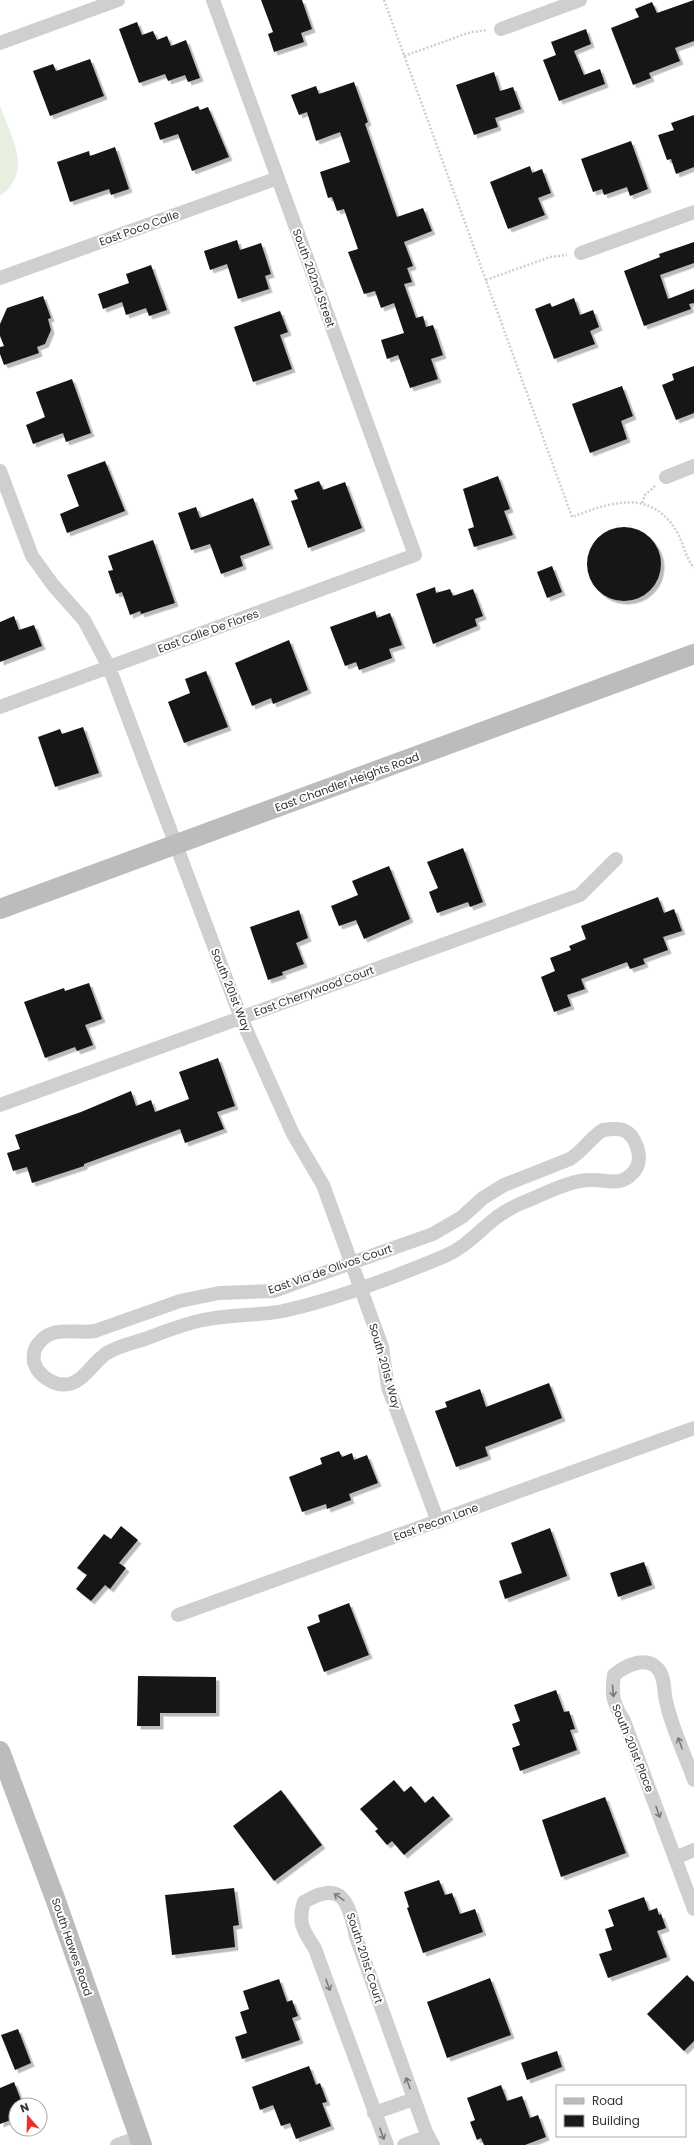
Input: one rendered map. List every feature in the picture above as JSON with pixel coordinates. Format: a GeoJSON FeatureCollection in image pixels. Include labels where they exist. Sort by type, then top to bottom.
{"type":"FeatureCollection","features":[{"type":"Feature","properties":{"kind":"main road","name":"East Chandler Heights Road"},"geometry":{"type":"LineString","coordinates":[[0,909],[694,654]]}},
{"type":"Feature","properties":{"kind":"main road","name":"South Hawes Road"},"geometry":{"type":"LineString","coordinates":[[0,1751],[56,1901],[141,2141]]}},
{"type":"Feature","properties":{"kind":"street"},"geometry":{"type":"LineString","coordinates":[[0,43],[118,0]]}},
{"type":"Feature","properties":{"kind":"street","name":"South 202nd Street"},"geometry":{"type":"LineString","coordinates":[[213,0],[415,555]]}},
{"type":"Feature","properties":{"kind":"street"},"geometry":{"type":"LineString","coordinates":[[500,29],[580,0]]}},
{"type":"Feature","properties":{"kind":"street","name":"East Poco Calle"},"geometry":{"type":"LineString","coordinates":[[0,278],[278,178]]}},
{"type":"Feature","properties":{"kind":"street"},"geometry":{"type":"LineString","coordinates":[[581,253],[694,212]]}},
{"type":"Feature","properties":{"kind":"street"},"geometry":{"type":"LineString","coordinates":[[666,477],[694,466]]}},
{"type":"Feature","properties":{"kind":"street","name":"South 201st Way"},"geometry":{"type":"LineString","coordinates":[[0,471],[32,556],[53,586],[84,620],[109,667],[241,1018],[293,1134],[323,1185],[382,1347],[388,1386],[438,1522]]}},
{"type":"Feature","properties":{"kind":"street","name":"East Calle De Flores"},"geometry":{"type":"LineString","coordinates":[[0,707],[415,555]]}},
{"type":"Feature","properties":{"kind":"street","name":"East Cherrywood Court"},"geometry":{"type":"LineString","coordinates":[[0,1105],[580,895],[616,859]]}},
{"type":"Feature","properties":{"kind":"street","name":"East Via de Olivos Court"},"geometry":{"type":"LineString","coordinates":[[603,1130],[622,1130],[626,1132],[635,1142],[638,1158],[636,1168],[622,1180],[578,1182],[528,1200],[498,1216],[470,1241],[448,1255],[360,1288],[278,1312],[206,1319],[133,1343],[106,1354],[78,1380],[69,1384],[61,1384],[44,1377],[35,1363],[34,1350],[44,1336],[53,1332],[83,1333],[95,1331],[125,1322],[180,1301],[205,1295],[274,1291],[443,1229],[462,1217],[483,1198],[504,1185],[570,1159],[578,1154],[596,1135],[603,1130]]}},
{"type":"Feature","properties":{"kind":"street"},"geometry":{"type":"LineString","coordinates":[[483,1198],[498,1216]]}},
{"type":"Feature","properties":{"kind":"street"},"geometry":{"type":"LineString","coordinates":[[274,1291],[278,1312]]}},
{"type":"Feature","properties":{"kind":"street"},"geometry":{"type":"LineString","coordinates":[[125,1322],[133,1343]]}},
{"type":"Feature","properties":{"kind":"street","name":"East Pecan Lane"},"geometry":{"type":"LineString","coordinates":[[178,1615],[694,1428]]}},
{"type":"Feature","properties":{"kind":"street","name":"South 201st Place"},"geometry":{"type":"LineString","coordinates":[[693,1903],[611,1691],[614,1675],[624,1667],[634,1663],[650,1664],[659,1669],[663,1681],[667,1708],[694,1780]]}},
{"type":"Feature","properties":{"kind":"street"},"geometry":{"type":"LineString","coordinates":[[675,1858],[694,1850]]}},
{"type":"Feature","properties":{"kind":"street","name":"South 201st Court"},"geometry":{"type":"LineString","coordinates":[[387,2145],[374,2113],[315,1948],[304,1932],[300,1916],[304,1902],[318,1893],[331,1892],[345,1900],[352,1916],[356,1936],[430,2140]]}},
{"type":"Feature","properties":{"kind":"street"},"geometry":{"type":"LineString","coordinates":[[374,2113],[414,2099]]}},
{"type":"Feature","properties":{"kind":"street"},"geometry":{"type":"LineString","coordinates":[[404,2145],[430,2140]]}},
{"type":"Feature","properties":{"kind":"street"},"geometry":{"type":"LineString","coordinates":[[117,2145],[141,2141]]}},
{"type":"Feature","properties":{"kind":"path"},"geometry":{"type":"LineString","coordinates":[[384,0],[572,517],[605,505],[621,502],[642,503],[667,518],[677,533],[688,561],[694,568]]}},
{"type":"Feature","properties":{"kind":"path"},"geometry":{"type":"LineString","coordinates":[[404,56],[471,32],[500,29]]}},
{"type":"Feature","properties":{"kind":"path"},"geometry":{"type":"LineString","coordinates":[[486,280],[550,257],[581,253]]}},
{"type":"Feature","properties":{"kind":"path"},"geometry":{"type":"LineString","coordinates":[[642,503],[645,496],[666,477]]}},
{"type":"Feature","properties":{"kind":"green space"},"geometry":{"type":"Polygon","coordinates":[[[0,106],[14,142],[18,165],[16,176],[10,187],[0,196],[0,106]]]}},
{"type":"Feature","properties":{"kind":"building"},"geometry":{"type":"Polygon","coordinates":[[[261,0],[302,0],[312,29],[301,33],[304,42],[274,52],[268,34],[273,32],[261,0]]]}},
{"type":"Feature","properties":{"kind":"building"},"geometry":{"type":"Polygon","coordinates":[[[694,0],[694,41],[675,48],[680,61],[649,73],[651,78],[633,85],[611,28],[639,17],[635,9],[652,2],[657,13],[694,0]]]}},
{"type":"Feature","properties":{"kind":"building"},"geometry":{"type":"Polygon","coordinates":[[[137,22],[142,35],[153,31],[157,40],[167,36],[171,46],[186,40],[200,78],[188,82],[185,75],[168,81],[165,74],[139,83],[119,29],[137,22]]]}},
{"type":"Feature","properties":{"kind":"building"},"geometry":{"type":"Polygon","coordinates":[[[586,29],[591,44],[574,51],[584,75],[600,69],[605,84],[559,101],[543,60],[556,55],[551,42],[586,29]]]}},
{"type":"Feature","properties":{"kind":"building"},"geometry":{"type":"Polygon","coordinates":[[[90,59],[104,96],[50,116],[33,71],[53,64],[56,71],[90,59]]]}},
{"type":"Feature","properties":{"kind":"building"},"geometry":{"type":"Polygon","coordinates":[[[494,72],[500,91],[513,87],[521,109],[495,118],[498,127],[474,135],[456,85],[494,72]]]}},
{"type":"Feature","properties":{"kind":"building"},"geometry":{"type":"Polygon","coordinates":[[[354,82],[368,122],[365,124],[397,217],[423,208],[432,231],[404,242],[413,266],[407,268],[412,282],[404,284],[416,318],[423,316],[426,327],[433,325],[443,355],[431,359],[438,379],[410,388],[398,355],[387,359],[381,340],[404,333],[394,303],[381,308],[375,291],[364,294],[348,252],[358,249],[344,209],[337,211],[332,197],[328,198],[320,172],[350,162],[340,132],[316,141],[307,112],[299,115],[291,95],[316,86],[319,94],[354,82]]]}},
{"type":"Feature","properties":{"kind":"building"},"geometry":{"type":"Polygon","coordinates":[[[198,106],[200,110],[208,107],[229,157],[192,171],[178,134],[160,140],[154,123],[198,106]]]}},
{"type":"Feature","properties":{"kind":"building"},"geometry":{"type":"Polygon","coordinates":[[[694,115],[694,167],[676,174],[671,159],[667,160],[658,135],[674,130],[671,123],[694,115]]]}},
{"type":"Feature","properties":{"kind":"building"},"geometry":{"type":"Polygon","coordinates":[[[631,141],[648,189],[630,196],[627,187],[604,195],[602,189],[593,192],[581,159],[631,141]]]}},
{"type":"Feature","properties":{"kind":"building"},"geometry":{"type":"Polygon","coordinates":[[[115,147],[129,189],[111,195],[109,189],[70,202],[57,162],[89,151],[90,156],[115,147]]]}},
{"type":"Feature","properties":{"kind":"building"},"geometry":{"type":"Polygon","coordinates":[[[530,166],[532,173],[542,169],[551,193],[538,198],[545,215],[508,229],[490,182],[530,166]]]}},
{"type":"Feature","properties":{"kind":"building"},"geometry":{"type":"Polygon","coordinates":[[[237,240],[240,250],[261,243],[271,274],[265,276],[269,289],[238,299],[227,264],[210,270],[204,251],[237,240]]]}},
{"type":"Feature","properties":{"kind":"building"},"geometry":{"type":"Polygon","coordinates":[[[694,242],[694,263],[660,275],[668,299],[694,289],[694,303],[689,304],[691,309],[644,326],[624,271],[660,257],[659,254],[694,242]]]}},
{"type":"Feature","properties":{"kind":"building"},"geometry":{"type":"Polygon","coordinates":[[[151,265],[167,310],[149,316],[146,308],[126,315],[122,302],[103,309],[98,294],[129,283],[126,274],[151,265]]]}},
{"type":"Feature","properties":{"kind":"building"},"geometry":{"type":"Polygon","coordinates":[[[43,296],[51,318],[48,319],[51,330],[45,344],[37,347],[39,353],[4,365],[0,354],[0,347],[4,346],[0,336],[0,324],[7,308],[43,296]]]}},
{"type":"Feature","properties":{"kind":"building"},"geometry":{"type":"Polygon","coordinates":[[[574,298],[580,315],[593,310],[599,327],[590,331],[595,344],[554,359],[535,309],[550,303],[552,307],[574,298]]]}},
{"type":"Feature","properties":{"kind":"building"},"geometry":{"type":"Polygon","coordinates":[[[280,311],[288,332],[280,335],[292,369],[253,382],[234,327],[280,311]]]}},
{"type":"Feature","properties":{"kind":"building"},"geometry":{"type":"Polygon","coordinates":[[[694,366],[694,413],[676,420],[662,385],[674,380],[672,374],[694,366]]]}},
{"type":"Feature","properties":{"kind":"building"},"geometry":{"type":"Polygon","coordinates":[[[72,379],[91,433],[66,442],[63,433],[33,444],[26,425],[45,417],[36,392],[72,379]]]}},
{"type":"Feature","properties":{"kind":"building"},"geometry":{"type":"Polygon","coordinates":[[[622,386],[633,416],[621,421],[627,439],[590,453],[572,404],[622,386]]]}},
{"type":"Feature","properties":{"kind":"building"},"geometry":{"type":"Polygon","coordinates":[[[105,461],[125,511],[67,533],[60,514],[79,506],[67,475],[105,461]]]}},
{"type":"Feature","properties":{"kind":"building"},"geometry":{"type":"Polygon","coordinates":[[[498,476],[510,509],[504,511],[513,535],[474,547],[468,529],[474,527],[463,489],[498,476]]]}},
{"type":"Feature","properties":{"kind":"building"},"geometry":{"type":"Polygon","coordinates":[[[319,481],[323,490],[345,482],[362,528],[308,548],[291,501],[298,499],[294,490],[319,481]]]}},
{"type":"Feature","properties":{"kind":"building"},"geometry":{"type":"Polygon","coordinates":[[[253,498],[270,545],[240,556],[243,566],[221,574],[210,544],[191,550],[178,513],[196,507],[200,518],[253,498]]]}},
{"type":"Feature","properties":{"kind":"building"},"geometry":{"type":"Polygon","coordinates":[[[624,527],[645,533],[655,543],[661,564],[655,585],[645,595],[624,601],[603,595],[593,585],[587,564],[593,543],[603,533],[624,527]]]}},
{"type":"Feature","properties":{"kind":"building"},"geometry":{"type":"Polygon","coordinates":[[[153,540],[175,603],[141,614],[140,611],[130,615],[122,592],[116,594],[108,571],[113,570],[108,556],[153,540]]]}},
{"type":"Feature","properties":{"kind":"building"},"geometry":{"type":"Polygon","coordinates":[[[552,566],[562,592],[547,598],[537,572],[552,566]]]}},
{"type":"Feature","properties":{"kind":"building"},"geometry":{"type":"Polygon","coordinates":[[[435,587],[436,593],[450,589],[453,596],[473,589],[483,616],[475,619],[477,626],[433,644],[416,594],[435,587]]]}},
{"type":"Feature","properties":{"kind":"building"},"geometry":{"type":"Polygon","coordinates":[[[375,611],[377,618],[390,613],[402,645],[389,649],[392,658],[359,670],[356,662],[345,666],[330,627],[375,611]]]}},
{"type":"Feature","properties":{"kind":"building"},"geometry":{"type":"Polygon","coordinates":[[[14,616],[19,630],[34,625],[42,646],[0,662],[0,622],[14,616]]]}},
{"type":"Feature","properties":{"kind":"building"},"geometry":{"type":"Polygon","coordinates":[[[289,640],[308,690],[273,704],[271,698],[252,706],[235,663],[289,640]]]}},
{"type":"Feature","properties":{"kind":"building"},"geometry":{"type":"Polygon","coordinates":[[[206,671],[228,727],[184,743],[168,702],[190,693],[185,679],[206,671]]]}},
{"type":"Feature","properties":{"kind":"building"},"geometry":{"type":"Polygon","coordinates":[[[83,727],[99,773],[55,787],[38,737],[60,729],[62,734],[83,727]]]}},
{"type":"Feature","properties":{"kind":"building"},"geometry":{"type":"Polygon","coordinates":[[[463,848],[483,902],[470,907],[468,902],[437,913],[429,892],[438,888],[427,862],[463,848]]]}},
{"type":"Feature","properties":{"kind":"building"},"geometry":{"type":"Polygon","coordinates":[[[389,866],[410,919],[364,939],[356,920],[339,926],[331,906],[358,895],[352,881],[389,866]]]}},
{"type":"Feature","properties":{"kind":"building"},"geometry":{"type":"Polygon","coordinates":[[[658,897],[664,913],[674,909],[682,931],[663,937],[668,950],[643,959],[645,964],[630,969],[627,962],[581,979],[585,989],[567,995],[571,1006],[554,1012],[541,977],[555,971],[550,958],[571,950],[569,946],[586,939],[581,926],[658,897]]]}},
{"type":"Feature","properties":{"kind":"building"},"geometry":{"type":"Polygon","coordinates":[[[299,910],[308,938],[296,943],[304,964],[282,972],[283,975],[268,980],[250,927],[299,910]]]}},
{"type":"Feature","properties":{"kind":"building"},"geometry":{"type":"Polygon","coordinates":[[[89,983],[102,1019],[85,1025],[93,1045],[77,1051],[75,1047],[45,1058],[24,1002],[64,988],[65,991],[89,983]]]}},
{"type":"Feature","properties":{"kind":"building"},"geometry":{"type":"Polygon","coordinates":[[[218,1058],[235,1106],[217,1112],[224,1129],[185,1143],[180,1129],[84,1164],[84,1166],[32,1183],[27,1167],[13,1171],[7,1153],[20,1149],[15,1135],[81,1112],[131,1091],[136,1106],[151,1100],[155,1112],[189,1099],[179,1072],[218,1058]]]}},
{"type":"Feature","properties":{"kind":"building"},"geometry":{"type":"Polygon","coordinates":[[[549,1383],[562,1418],[485,1447],[488,1456],[456,1467],[435,1411],[447,1407],[445,1402],[480,1389],[486,1407],[549,1383]]]}},
{"type":"Feature","properties":{"kind":"building"},"geometry":{"type":"Polygon","coordinates":[[[339,1451],[342,1457],[352,1453],[354,1460],[367,1455],[378,1483],[349,1494],[351,1500],[327,1509],[326,1504],[302,1512],[289,1477],[322,1464],[320,1458],[339,1451]]]}},
{"type":"Feature","properties":{"kind":"building"},"geometry":{"type":"Polygon","coordinates":[[[121,1526],[138,1540],[119,1563],[126,1568],[110,1589],[105,1585],[91,1601],[76,1589],[87,1575],[77,1568],[104,1534],[111,1539],[121,1526]]]}},
{"type":"Feature","properties":{"kind":"building"},"geometry":{"type":"Polygon","coordinates":[[[550,1528],[567,1576],[505,1599],[499,1581],[522,1573],[511,1543],[550,1528]]]}},
{"type":"Feature","properties":{"kind":"building"},"geometry":{"type":"Polygon","coordinates":[[[644,1562],[652,1585],[618,1597],[610,1573],[644,1562]]]}},
{"type":"Feature","properties":{"kind":"building"},"geometry":{"type":"Polygon","coordinates":[[[349,1603],[369,1655],[324,1672],[307,1627],[320,1622],[318,1615],[349,1603]]]}},
{"type":"Feature","properties":{"kind":"building"},"geometry":{"type":"Polygon","coordinates":[[[138,1676],[216,1677],[216,1713],[160,1713],[160,1726],[137,1726],[138,1676]]]}},
{"type":"Feature","properties":{"kind":"building"},"geometry":{"type":"Polygon","coordinates":[[[556,1690],[564,1712],[569,1711],[575,1729],[570,1730],[577,1750],[520,1771],[512,1748],[520,1745],[512,1724],[520,1721],[514,1705],[556,1690]]]}},
{"type":"Feature","properties":{"kind":"building"},"geometry":{"type":"Polygon","coordinates":[[[394,1780],[404,1792],[411,1786],[425,1803],[433,1796],[450,1816],[404,1855],[392,1841],[387,1845],[375,1831],[378,1829],[360,1809],[394,1780]]]}},
{"type":"Feature","properties":{"kind":"building"},"geometry":{"type":"Polygon","coordinates":[[[281,1790],[322,1845],[274,1881],[233,1826],[281,1790]]]}},
{"type":"Feature","properties":{"kind":"building"},"geometry":{"type":"Polygon","coordinates":[[[605,1797],[626,1853],[561,1877],[542,1820],[605,1797]]]}},
{"type":"Feature","properties":{"kind":"building"},"geometry":{"type":"Polygon","coordinates":[[[439,1880],[445,1895],[452,1893],[460,1914],[475,1909],[483,1932],[423,1953],[407,1908],[409,1907],[404,1892],[439,1880]]]}},
{"type":"Feature","properties":{"kind":"building"},"geometry":{"type":"Polygon","coordinates":[[[234,1888],[239,1925],[233,1926],[235,1947],[172,1955],[165,1895],[234,1888]]]}},
{"type":"Feature","properties":{"kind":"building"},"geometry":{"type":"Polygon","coordinates":[[[644,1897],[649,1911],[657,1908],[659,1915],[661,1914],[666,1928],[657,1931],[667,1957],[608,1978],[599,1954],[612,1950],[605,1929],[614,1926],[608,1910],[644,1897]]]}},
{"type":"Feature","properties":{"kind":"building"},"geometry":{"type":"Polygon","coordinates":[[[687,1975],[694,1982],[694,2041],[684,2051],[647,2014],[687,1975]]]}},
{"type":"Feature","properties":{"kind":"building"},"geometry":{"type":"Polygon","coordinates":[[[490,1978],[511,2035],[447,2058],[427,2002],[490,1978]]]}},
{"type":"Feature","properties":{"kind":"building"},"geometry":{"type":"Polygon","coordinates":[[[279,1979],[287,2002],[292,2000],[298,2016],[292,2018],[300,2040],[242,2059],[235,2037],[247,2033],[240,2012],[249,2009],[243,1991],[279,1979]]]}},
{"type":"Feature","properties":{"kind":"building"},"geometry":{"type":"Polygon","coordinates":[[[18,2029],[31,2063],[15,2070],[1,2035],[18,2029]]]}},
{"type":"Feature","properties":{"kind":"building"},"geometry":{"type":"Polygon","coordinates":[[[557,2051],[562,2067],[527,2080],[521,2063],[557,2051]]]}},
{"type":"Feature","properties":{"kind":"building"},"geometry":{"type":"Polygon","coordinates":[[[309,2066],[316,2085],[320,2083],[327,2102],[322,2103],[331,2126],[296,2139],[290,2123],[281,2126],[273,2105],[260,2110],[252,2087],[309,2066]]]}},
{"type":"Feature","properties":{"kind":"building"},"geometry":{"type":"Polygon","coordinates":[[[14,2082],[20,2097],[8,2097],[8,2121],[0,2124],[0,2088],[14,2082]]]}},
{"type":"Feature","properties":{"kind":"building"},"geometry":{"type":"Polygon","coordinates":[[[501,2085],[507,2101],[522,2096],[530,2118],[538,2115],[546,2137],[525,2145],[484,2145],[481,2138],[477,2140],[470,2122],[475,2120],[467,2098],[501,2085]]]}}]}
